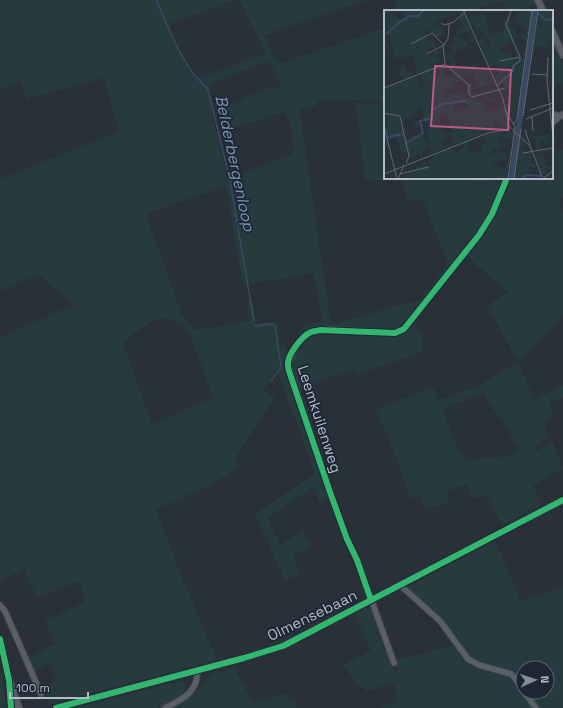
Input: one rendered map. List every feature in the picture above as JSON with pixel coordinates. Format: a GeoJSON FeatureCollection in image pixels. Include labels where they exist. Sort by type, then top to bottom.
{"type":"FeatureCollection","features":[{"type":"Feature","properties":{"kind":"street"},"geometry":{"type":"LineString","coordinates":[[538,0],[543,10]]}},
{"type":"Feature","properties":{"kind":"street"},"geometry":{"type":"LineString","coordinates":[[553,33],[563,56]]}},
{"type":"Feature","properties":{"kind":"street"},"geometry":{"type":"LineString","coordinates":[[553,122],[562,115]]}},
{"type":"Feature","properties":{"kind":"street","name":"Leemkuilenweg"},"geometry":{"type":"LineString","coordinates":[[394,663],[357,560],[347,539],[331,495],[290,374],[288,364],[296,346],[310,332],[327,329],[396,333],[404,329],[479,235],[492,214],[507,179]]}},
{"type":"Feature","properties":{"kind":"street","name":"Olmensebaan"},"geometry":{"type":"LineString","coordinates":[[56,708],[197,671],[283,646],[563,500]]}},
{"type":"Feature","properties":{"kind":"street"},"geometry":{"type":"LineString","coordinates":[[400,585],[440,621],[468,658],[479,665],[511,674],[515,678]]}},
{"type":"Feature","properties":{"kind":"street"},"geometry":{"type":"LineString","coordinates":[[0,605],[5,611],[41,694]]}},
{"type":"Feature","properties":{"kind":"street"},"geometry":{"type":"LineString","coordinates":[[0,639],[9,680],[11,708]]}},
{"type":"Feature","properties":{"kind":"street"},"geometry":{"type":"LineString","coordinates":[[165,708],[190,693],[198,677],[197,671]]}},
{"type":"Feature","properties":{"kind":"street"},"geometry":{"type":"LineString","coordinates":[[9,680],[13,687],[19,708]]}},
{"type":"Feature","properties":{"kind":"green space"},"geometry":{"type":"Polygon","coordinates":[[[0,0],[235,0],[170,24],[171,29],[168,30],[174,43],[197,79],[266,53],[239,0],[368,0],[264,35],[278,64],[384,28],[384,101],[318,100],[318,104],[307,110],[299,107],[331,324],[420,300],[448,264],[423,200],[407,199],[401,180],[365,180],[356,103],[384,105],[384,179],[489,179],[502,185],[489,213],[477,233],[408,321],[422,333],[423,348],[417,354],[357,374],[355,368],[298,390],[290,363],[305,341],[298,333],[309,324],[323,322],[314,273],[243,285],[226,186],[146,214],[182,315],[195,330],[249,321],[247,302],[253,301],[256,323],[277,321],[280,345],[286,346],[286,356],[283,366],[330,498],[319,502],[313,487],[267,518],[280,545],[303,531],[311,546],[293,556],[300,574],[285,581],[255,514],[315,474],[277,370],[263,391],[275,397],[236,457],[238,468],[213,484],[156,509],[181,575],[217,660],[50,704],[42,689],[57,680],[49,664],[34,671],[28,658],[56,644],[45,621],[86,601],[78,581],[37,598],[24,569],[0,581],[0,337],[73,305],[38,274],[0,291],[0,179],[119,131],[104,78],[36,96],[27,100],[21,82],[0,89],[0,0]],[[269,60],[208,85],[215,113],[212,115],[228,179],[294,153],[291,125],[284,112],[241,126],[233,126],[232,122],[228,123],[222,108],[267,88],[282,88],[269,60]],[[166,318],[160,319],[137,331],[123,343],[152,424],[213,397],[191,338],[183,324],[166,318]]]}},
{"type":"Feature","properties":{"kind":"green space"},"geometry":{"type":"Polygon","coordinates":[[[394,0],[534,0],[536,4],[520,10],[504,10],[503,2],[480,7],[477,10],[398,10],[394,0]]]}},
{"type":"Feature","properties":{"kind":"green space"},"geometry":{"type":"Polygon","coordinates":[[[553,42],[563,65],[563,83],[553,87],[553,42]]]}},
{"type":"Feature","properties":{"kind":"green space"},"geometry":{"type":"Polygon","coordinates":[[[554,125],[555,150],[563,149],[563,197],[558,198],[563,211],[563,316],[518,362],[487,305],[508,292],[467,256],[484,232],[510,179],[553,179],[554,125]]]}},
{"type":"Feature","properties":{"kind":"green space"},"geometry":{"type":"Polygon","coordinates":[[[518,362],[534,400],[563,385],[563,397],[549,403],[554,416],[543,422],[549,437],[534,446],[537,451],[553,442],[563,468],[533,486],[542,505],[502,525],[486,495],[472,499],[467,484],[447,491],[449,502],[425,510],[419,495],[410,499],[397,459],[375,409],[433,387],[438,400],[478,386],[518,362]],[[484,393],[443,409],[456,443],[467,461],[493,457],[505,457],[519,449],[501,417],[498,418],[484,393]]]}},
{"type":"Feature","properties":{"kind":"green space"},"geometry":{"type":"Polygon","coordinates":[[[495,541],[521,601],[563,587],[563,708],[380,708],[397,702],[394,684],[392,683],[366,692],[365,687],[360,687],[343,665],[371,650],[354,614],[370,607],[384,650],[386,649],[395,673],[398,672],[395,661],[453,645],[463,658],[475,667],[489,672],[506,675],[506,673],[483,665],[470,658],[446,627],[405,588],[495,541]]]}},
{"type":"Feature","properties":{"kind":"green space"},"geometry":{"type":"Polygon","coordinates":[[[0,667],[5,697],[5,708],[0,708],[0,667]]]}},
{"type":"Feature","properties":{"kind":"green space"},"geometry":{"type":"Polygon","coordinates":[[[234,667],[253,703],[287,693],[288,699],[295,699],[296,708],[171,708],[196,692],[210,675],[234,667]]]}},
{"type":"Feature","properties":{"kind":"green space"},"geometry":{"type":"Polygon","coordinates":[[[182,682],[186,688],[183,695],[157,708],[74,708],[182,682]]]}},
{"type":"Feature","properties":{"kind":"waterway","name":"Belderbergenloop"},"geometry":{"type":"LineString","coordinates":[[156,0],[184,59],[191,70],[208,89],[229,176],[254,321]]}},
{"type":"Feature","properties":{"kind":"waterway","name":"Belderbergenloop"},"geometry":{"type":"LineString","coordinates":[[255,326],[272,324],[275,326],[281,367],[271,381]]}},
{"type":"Feature","properties":{"kind":"cycle path"},"geometry":{"type":"LineString","coordinates":[[371,600],[331,495],[289,372],[288,361],[292,351],[307,334],[312,332],[320,330],[395,333],[404,329],[479,235],[492,214],[507,179]]}},
{"type":"Feature","properties":{"kind":"cycle path"},"geometry":{"type":"LineString","coordinates":[[56,708],[244,658],[283,646],[563,500]]}},
{"type":"Feature","properties":{"kind":"cycle path"},"geometry":{"type":"LineString","coordinates":[[0,639],[9,680],[11,708]]}}]}
